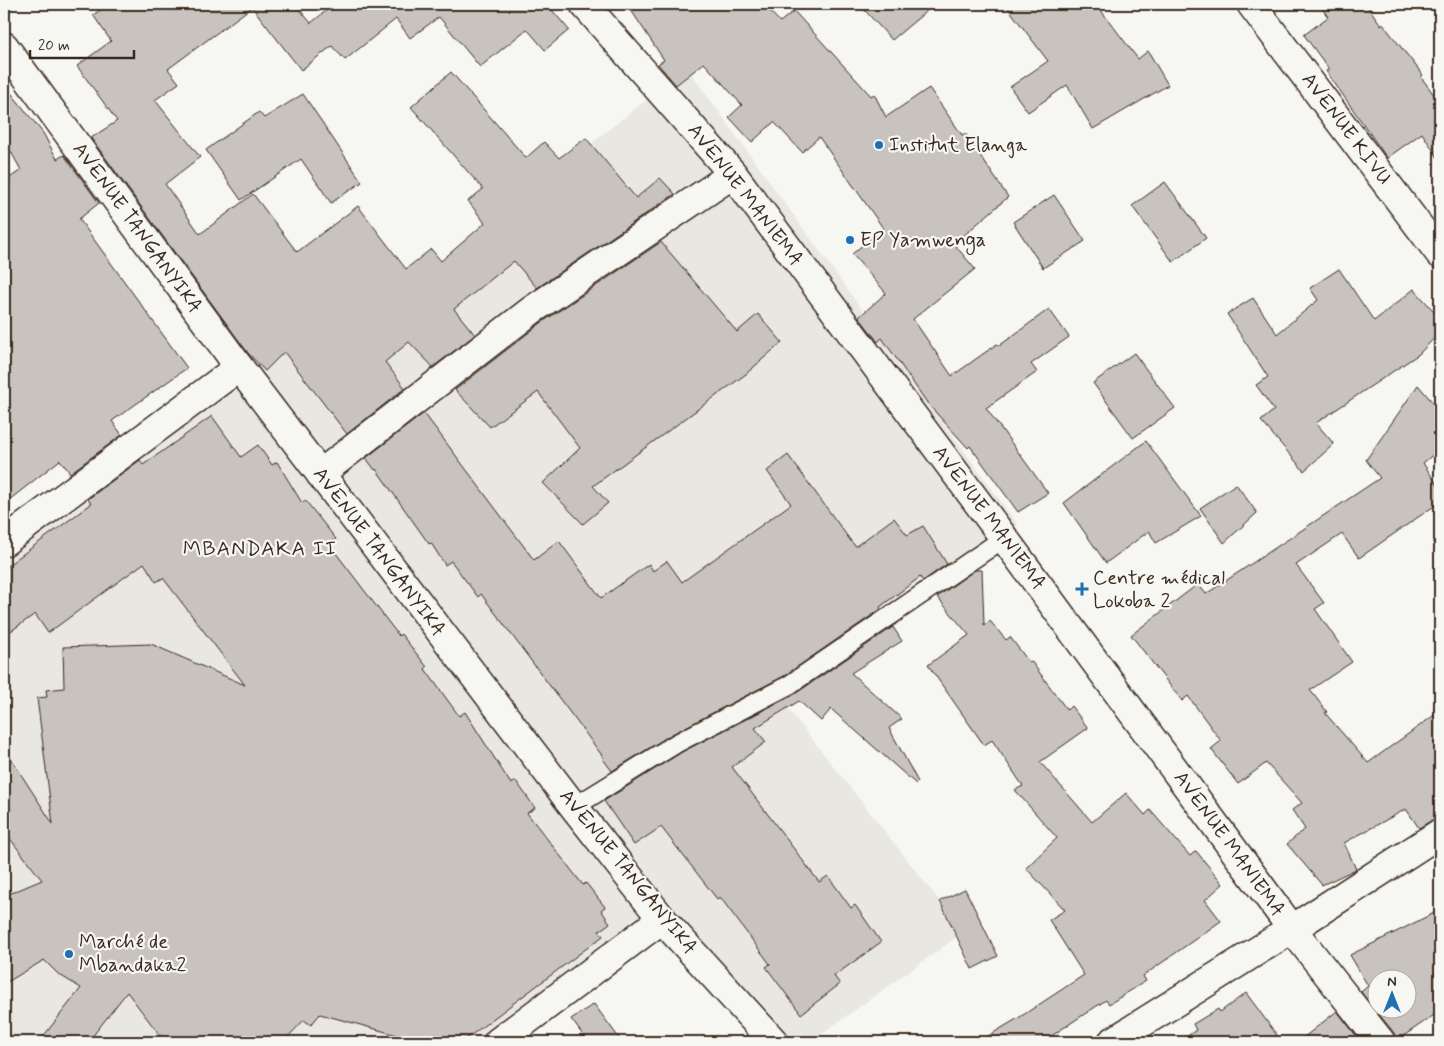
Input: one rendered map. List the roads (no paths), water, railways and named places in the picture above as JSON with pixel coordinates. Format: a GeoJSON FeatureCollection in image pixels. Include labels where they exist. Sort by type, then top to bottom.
{"type":"FeatureCollection","features":[{"type":"Feature","properties":{"kind":"street","name":"AVENUE MANIEMA"},"geometry":{"type":"LineString","coordinates":[[584,4],[733,174],[1292,930],[1381,1042]]}},
{"type":"Feature","properties":{"kind":"street","name":"AVENUE KIVU"},"geometry":{"type":"LineString","coordinates":[[1251,4],[1440,254]]}},
{"type":"Feature","properties":{"kind":"street","name":"AVENUE TANGANYIKA"},"geometry":{"type":"LineString","coordinates":[[4,46],[239,367],[574,807],[662,919],[774,1042]]}},
{"type":"Feature","properties":{"kind":"street"},"geometry":{"type":"LineString","coordinates":[[320,474],[532,310],[733,174]]}},
{"type":"Feature","properties":{"kind":"street"},"geometry":{"type":"LineString","coordinates":[[4,542],[239,367]]}},
{"type":"Feature","properties":{"kind":"street"},"geometry":{"type":"LineString","coordinates":[[1116,1041],[1292,930],[1440,833]]}},
{"type":"Feature","properties":{"kind":"street"},"geometry":{"type":"LineString","coordinates":[[498,1042],[662,919]]}},
{"type":"Feature","properties":{"kind":"lane"},"geometry":{"type":"LineString","coordinates":[[574,807],[678,743],[789,685],[1004,538]]}},
{"type":"Feature","properties":{"kind":"place","name":"Institut Elanga"},"geometry":{"type":"Point","coordinates":[879,145]}},
{"type":"Feature","properties":{"kind":"place","name":"EP Yamwenga"},"geometry":{"type":"Point","coordinates":[850,240]}},
{"type":"Feature","properties":{"kind":"place","name":"Centre médical Lokoba 2"},"geometry":{"type":"Point","coordinates":[1082,589]}},
{"type":"Feature","properties":{"kind":"place","name":"Marché de Mbandaka2"},"geometry":{"type":"Point","coordinates":[69,954]}},
{"type":"Feature","properties":{"kind":"district","name":"MBANDAKA II"},"geometry":{"type":"Point","coordinates":[260,549]}}]}
